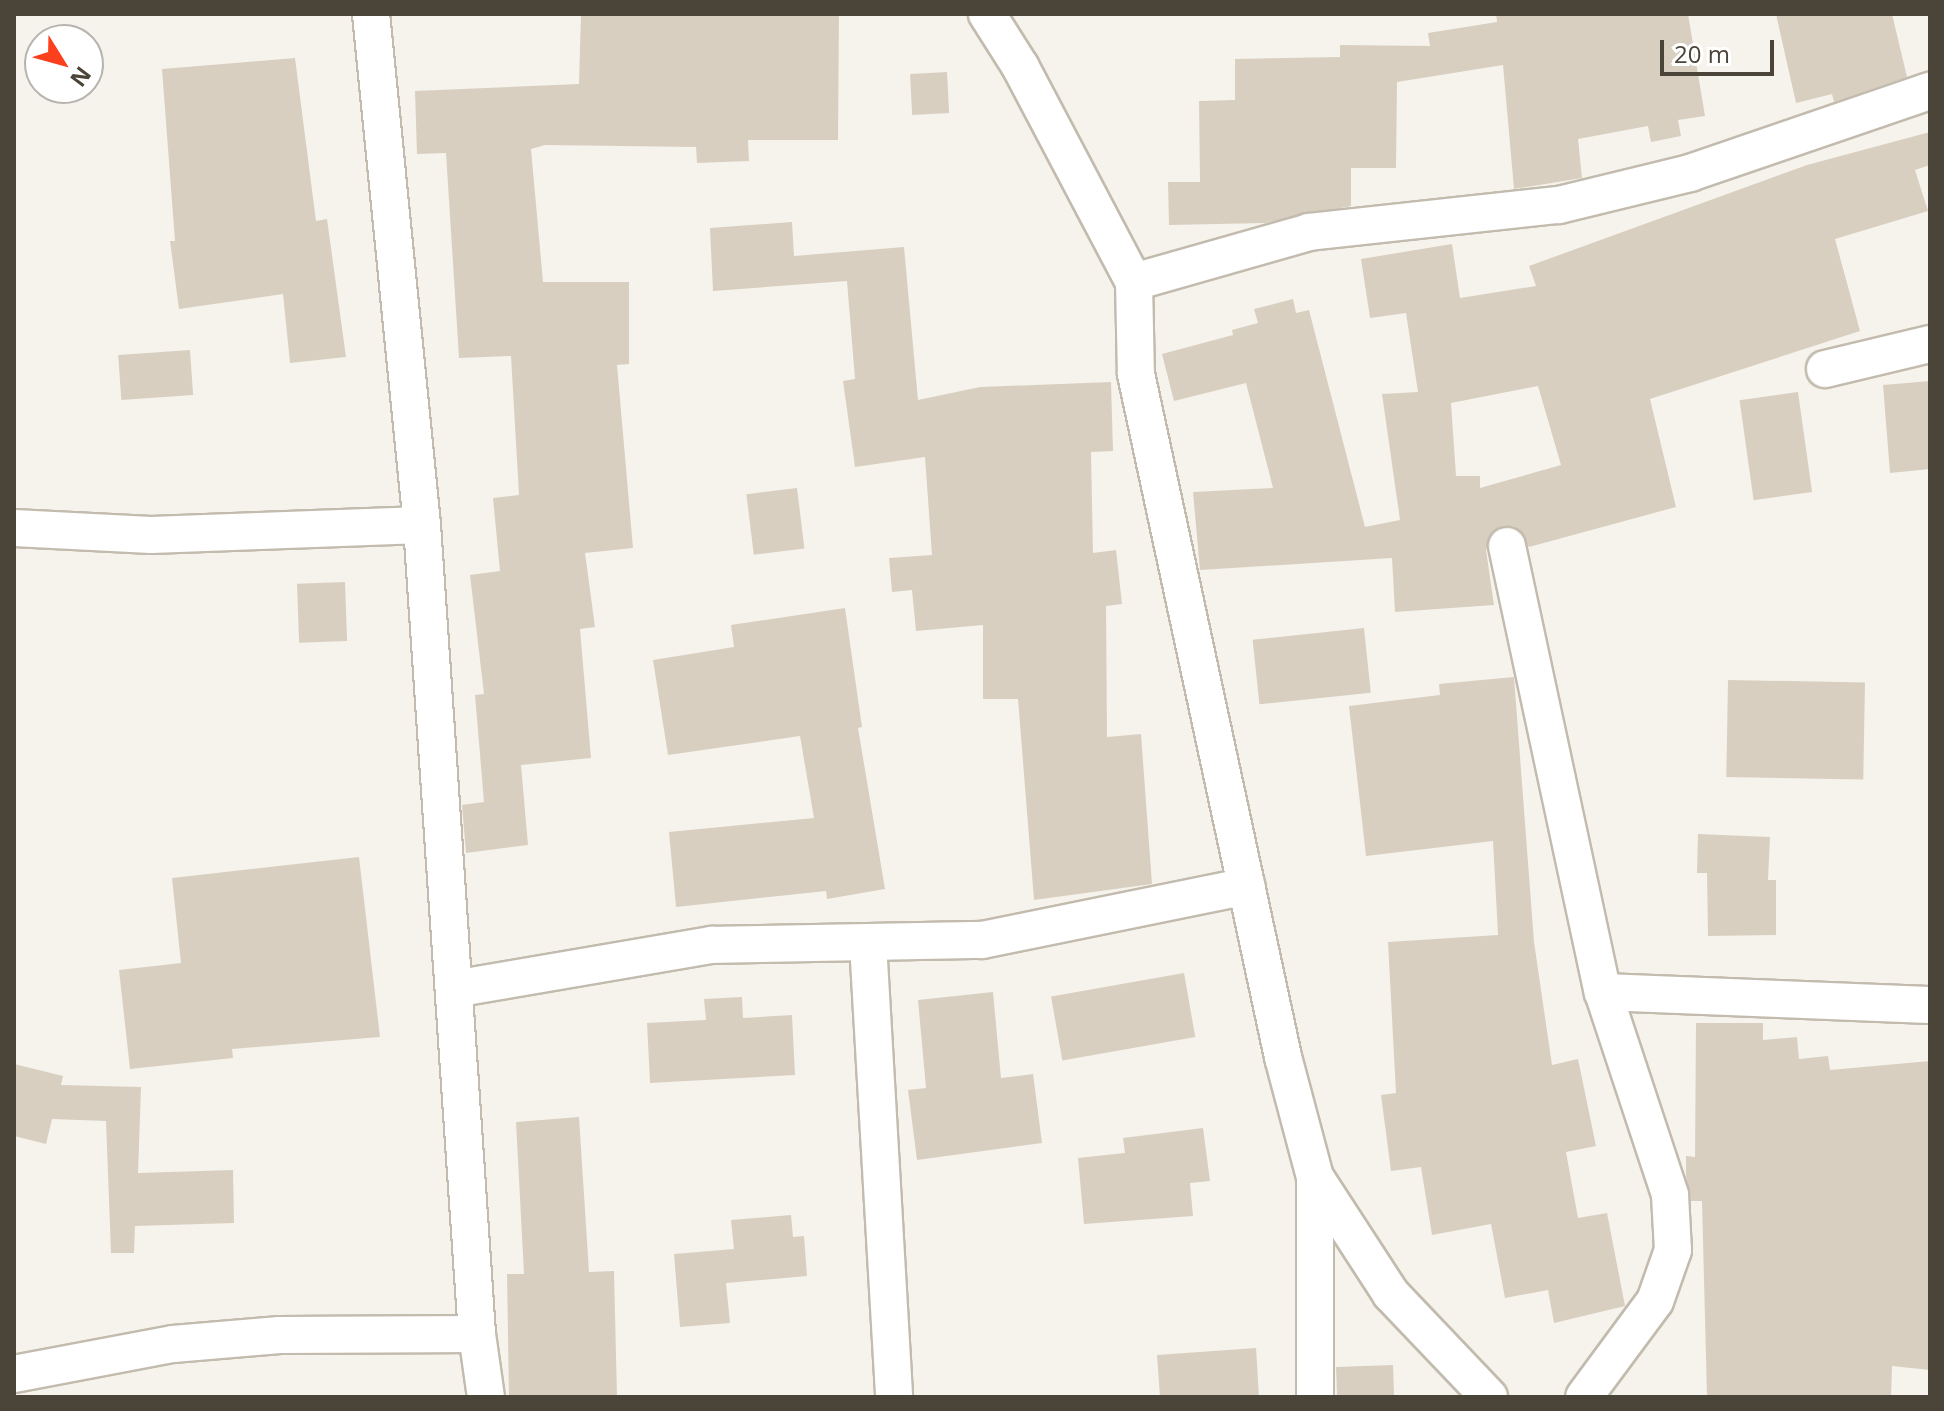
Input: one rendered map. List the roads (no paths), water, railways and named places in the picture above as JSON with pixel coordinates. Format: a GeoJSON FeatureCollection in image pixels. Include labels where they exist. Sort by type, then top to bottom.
{"type":"FeatureCollection","features":[{"type":"Feature","properties":{"kind":"street"},"geometry":{"type":"LineString","coordinates":[[371,14],[422,525],[477,1334],[486,1397]]}},
{"type":"Feature","properties":{"kind":"street"},"geometry":{"type":"LineString","coordinates":[[987,14],[1020,66],[1134,282],[1136,374],[1247,886],[1315,1177],[1315,1397]]}},
{"type":"Feature","properties":{"kind":"street"},"geometry":{"type":"LineString","coordinates":[[1134,282],[1309,232],[1559,205],[1690,173],[1930,91]]}},
{"type":"Feature","properties":{"kind":"street"},"geometry":{"type":"LineString","coordinates":[[1825,369],[1930,344]]}},
{"type":"Feature","properties":{"kind":"street"},"geometry":{"type":"LineString","coordinates":[[14,528],[151,535],[422,525]]}},
{"type":"Feature","properties":{"kind":"street"},"geometry":{"type":"LineString","coordinates":[[1507,546],[1603,992],[1670,1195],[1673,1250],[1655,1301],[1584,1397]]}},
{"type":"Feature","properties":{"kind":"street"},"geometry":{"type":"LineString","coordinates":[[454,989],[712,945],[982,940],[1247,886]]}},
{"type":"Feature","properties":{"kind":"street"},"geometry":{"type":"LineString","coordinates":[[868,943],[894,1397]]}},
{"type":"Feature","properties":{"kind":"street"},"geometry":{"type":"LineString","coordinates":[[1603,992],[1930,1005]]}},
{"type":"Feature","properties":{"kind":"street"},"geometry":{"type":"LineString","coordinates":[[1315,1177],[1391,1294],[1489,1397]]}},
{"type":"Feature","properties":{"kind":"street"},"geometry":{"type":"LineString","coordinates":[[14,1374],[173,1344],[280,1335],[477,1334]]}}]}
